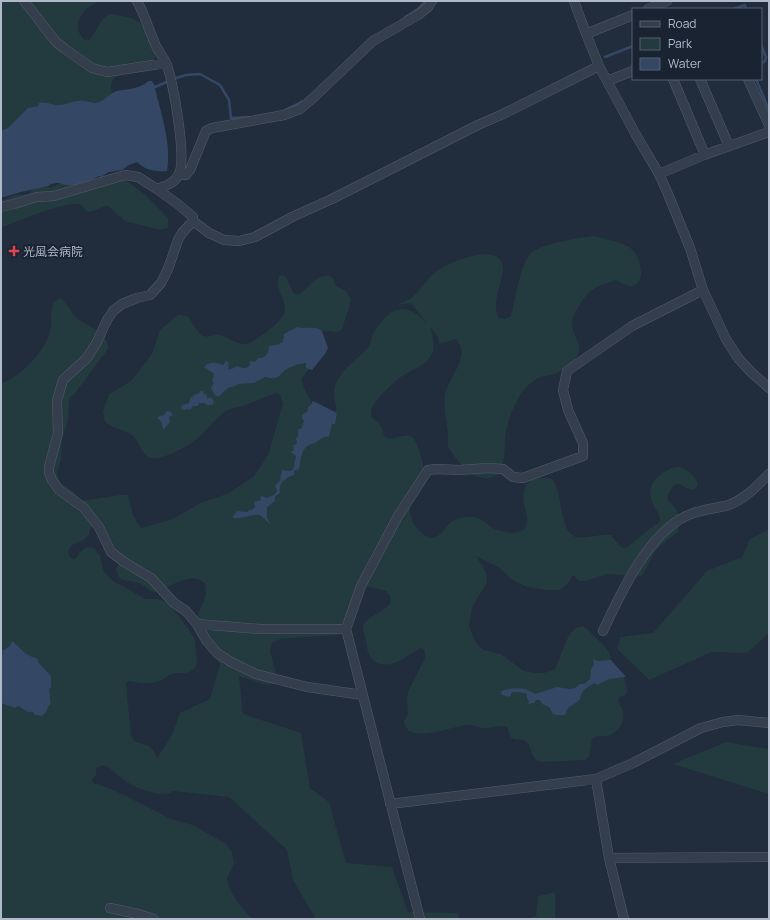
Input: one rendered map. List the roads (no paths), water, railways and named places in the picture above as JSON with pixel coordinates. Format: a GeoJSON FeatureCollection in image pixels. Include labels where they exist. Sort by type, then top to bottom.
{"type":"FeatureCollection","features":[{"type":"Feature","properties":{"kind":"street"},"geometry":{"type":"LineString","coordinates":[[24,1],[56,42],[92,68],[107,72],[166,63]]}},
{"type":"Feature","properties":{"kind":"street"},"geometry":{"type":"LineString","coordinates":[[137,1],[156,46],[166,63],[172,85],[182,150],[179,174],[174,181],[157,189]]}},
{"type":"Feature","properties":{"kind":"street"},"geometry":{"type":"LineString","coordinates":[[179,174],[186,174],[190,170],[206,131],[212,128],[284,115],[300,109],[373,41],[418,15],[428,7],[432,1]]}},
{"type":"Feature","properties":{"kind":"street"},"geometry":{"type":"LineString","coordinates":[[574,1],[599,66],[659,174],[690,248],[703,290],[726,339],[738,358],[769,388]]}},
{"type":"Feature","properties":{"kind":"street"},"geometry":{"type":"LineString","coordinates":[[650,8],[667,1]]}},
{"type":"Feature","properties":{"kind":"street"},"geometry":{"type":"LineString","coordinates":[[586,34],[632,15]]}},
{"type":"Feature","properties":{"kind":"street"},"geometry":{"type":"LineString","coordinates":[[1,207],[37,197],[54,196],[125,175],[138,178],[157,189],[190,213],[193,217],[193,221],[209,233],[224,240],[239,241],[255,237],[294,216],[332,199],[599,66]]}},
{"type":"Feature","properties":{"kind":"street"},"geometry":{"type":"LineString","coordinates":[[607,81],[632,71]]}},
{"type":"Feature","properties":{"kind":"street"},"geometry":{"type":"LineString","coordinates":[[673,80],[705,155]]}},
{"type":"Feature","properties":{"kind":"street"},"geometry":{"type":"LineString","coordinates":[[700,80],[729,146]]}},
{"type":"Feature","properties":{"kind":"street"},"geometry":{"type":"LineString","coordinates":[[748,80],[769,124]]}},
{"type":"Feature","properties":{"kind":"street"},"geometry":{"type":"LineString","coordinates":[[659,174],[705,155],[769,132]]}},
{"type":"Feature","properties":{"kind":"street"},"geometry":{"type":"LineString","coordinates":[[193,221],[178,240],[168,269],[158,287],[150,295],[122,304],[113,310],[87,358],[63,380],[57,400],[58,433],[49,466],[49,473],[59,490],[83,507],[99,527],[111,552],[124,562],[151,578],[174,603],[186,611],[198,624],[206,640],[217,653],[231,662],[256,674],[307,687],[363,695]]}},
{"type":"Feature","properties":{"kind":"street"},"geometry":{"type":"LineString","coordinates":[[420,919],[346,629],[361,586],[398,516],[428,470],[503,469],[514,477],[523,478],[583,456],[583,444],[568,410],[563,390],[567,371],[632,326],[703,290]]}},
{"type":"Feature","properties":{"kind":"street"},"geometry":{"type":"LineString","coordinates":[[603,631],[618,598],[656,539],[685,516],[698,511],[734,503],[754,488],[769,474]]}},
{"type":"Feature","properties":{"kind":"street"},"geometry":{"type":"LineString","coordinates":[[198,624],[260,629],[346,629]]}},
{"type":"Feature","properties":{"kind":"street"},"geometry":{"type":"LineString","coordinates":[[390,804],[596,779],[633,763],[701,728],[723,722],[738,720],[769,723]]}},
{"type":"Feature","properties":{"kind":"street"},"geometry":{"type":"LineString","coordinates":[[596,779],[609,858],[624,919]]}},
{"type":"Feature","properties":{"kind":"street"},"geometry":{"type":"LineString","coordinates":[[609,858],[769,857]]}},
{"type":"Feature","properties":{"kind":"street"},"geometry":{"type":"LineString","coordinates":[[110,908],[154,919]]}},
{"type":"Feature","properties":{"kind":"water"},"geometry":{"type":"Polygon","coordinates":[[[152,81],[154,84],[165,127],[168,150],[167,171],[150,170],[137,162],[122,170],[109,172],[90,181],[74,185],[55,183],[1,198],[1,131],[8,128],[28,108],[38,106],[39,103],[57,105],[86,101],[96,103],[102,101],[114,92],[137,87],[152,81]]]}},
{"type":"Feature","properties":{"kind":"water"},"geometry":{"type":"Polygon","coordinates":[[[297,327],[316,328],[322,331],[328,348],[312,370],[306,368],[306,363],[293,366],[288,368],[276,378],[265,377],[254,383],[238,384],[228,388],[218,397],[214,394],[211,388],[214,383],[212,381],[214,374],[204,367],[213,363],[223,365],[226,361],[228,361],[229,370],[238,366],[246,368],[250,365],[250,361],[255,362],[258,358],[263,358],[267,353],[269,346],[283,342],[284,334],[297,327]]]}},
{"type":"Feature","properties":{"kind":"water"},"geometry":{"type":"Polygon","coordinates":[[[201,391],[207,395],[207,398],[212,398],[214,402],[212,405],[199,403],[198,406],[193,406],[190,410],[184,410],[181,408],[182,405],[189,403],[190,398],[201,391]]]}},
{"type":"Feature","properties":{"kind":"water"},"geometry":{"type":"Polygon","coordinates":[[[313,401],[337,413],[335,424],[332,424],[329,437],[323,438],[306,447],[301,456],[299,469],[294,471],[294,475],[285,479],[281,484],[280,493],[275,496],[275,501],[267,507],[267,517],[270,524],[260,515],[233,518],[237,511],[247,512],[253,509],[255,507],[254,502],[261,500],[260,497],[263,496],[266,498],[276,493],[277,490],[275,486],[280,481],[282,470],[293,470],[296,456],[291,452],[294,450],[293,446],[297,443],[296,438],[298,437],[298,429],[301,429],[304,421],[302,415],[308,411],[308,407],[313,401]]]}},
{"type":"Feature","properties":{"kind":"water"},"geometry":{"type":"Polygon","coordinates":[[[167,411],[171,412],[173,416],[169,417],[170,422],[163,430],[162,423],[157,417],[164,415],[167,411]]]}},
{"type":"Feature","properties":{"kind":"water"},"geometry":{"type":"Polygon","coordinates":[[[12,641],[26,654],[37,658],[38,662],[51,676],[51,687],[49,690],[51,704],[42,716],[35,715],[33,712],[28,712],[18,706],[15,708],[1,703],[1,655],[3,654],[2,651],[10,646],[12,641]]]}},
{"type":"Feature","properties":{"kind":"water"},"geometry":{"type":"Polygon","coordinates":[[[593,659],[598,661],[611,660],[626,677],[609,679],[597,685],[595,683],[589,686],[584,690],[580,700],[568,708],[565,715],[553,714],[549,707],[542,704],[540,700],[536,700],[534,703],[528,704],[529,701],[527,694],[512,692],[510,697],[502,695],[501,691],[514,689],[523,689],[531,691],[535,694],[557,687],[570,689],[575,688],[580,684],[584,684],[590,679],[591,669],[594,665],[593,659]]]}},
{"type":"Feature","properties":{"kind":"waterway"},"geometry":{"type":"LineString","coordinates":[[405,17],[418,9],[426,1]]}},
{"type":"Feature","properties":{"kind":"waterway"},"geometry":{"type":"LineString","coordinates":[[736,8],[745,5],[746,8]]}},
{"type":"Feature","properties":{"kind":"waterway"},"geometry":{"type":"LineString","coordinates":[[605,57],[632,46]]}},
{"type":"Feature","properties":{"kind":"waterway"},"geometry":{"type":"LineString","coordinates":[[762,47],[766,57],[765,61],[762,63]]}},
{"type":"Feature","properties":{"kind":"waterway"},"geometry":{"type":"LineString","coordinates":[[173,79],[186,75],[200,74],[220,85],[229,100],[231,118],[250,117]]}},
{"type":"Feature","properties":{"kind":"waterway"},"geometry":{"type":"LineString","coordinates":[[756,80],[769,110]]}},
{"type":"Feature","properties":{"kind":"waterway"},"geometry":{"type":"LineString","coordinates":[[155,87],[169,81]]}},
{"type":"Feature","properties":{"kind":"waterway"},"geometry":{"type":"LineString","coordinates":[[285,110],[303,101]]}},
{"type":"Feature","properties":{"kind":"place","name":"光風会病院"},"geometry":{"type":"Point","coordinates":[14,251]}}]}
